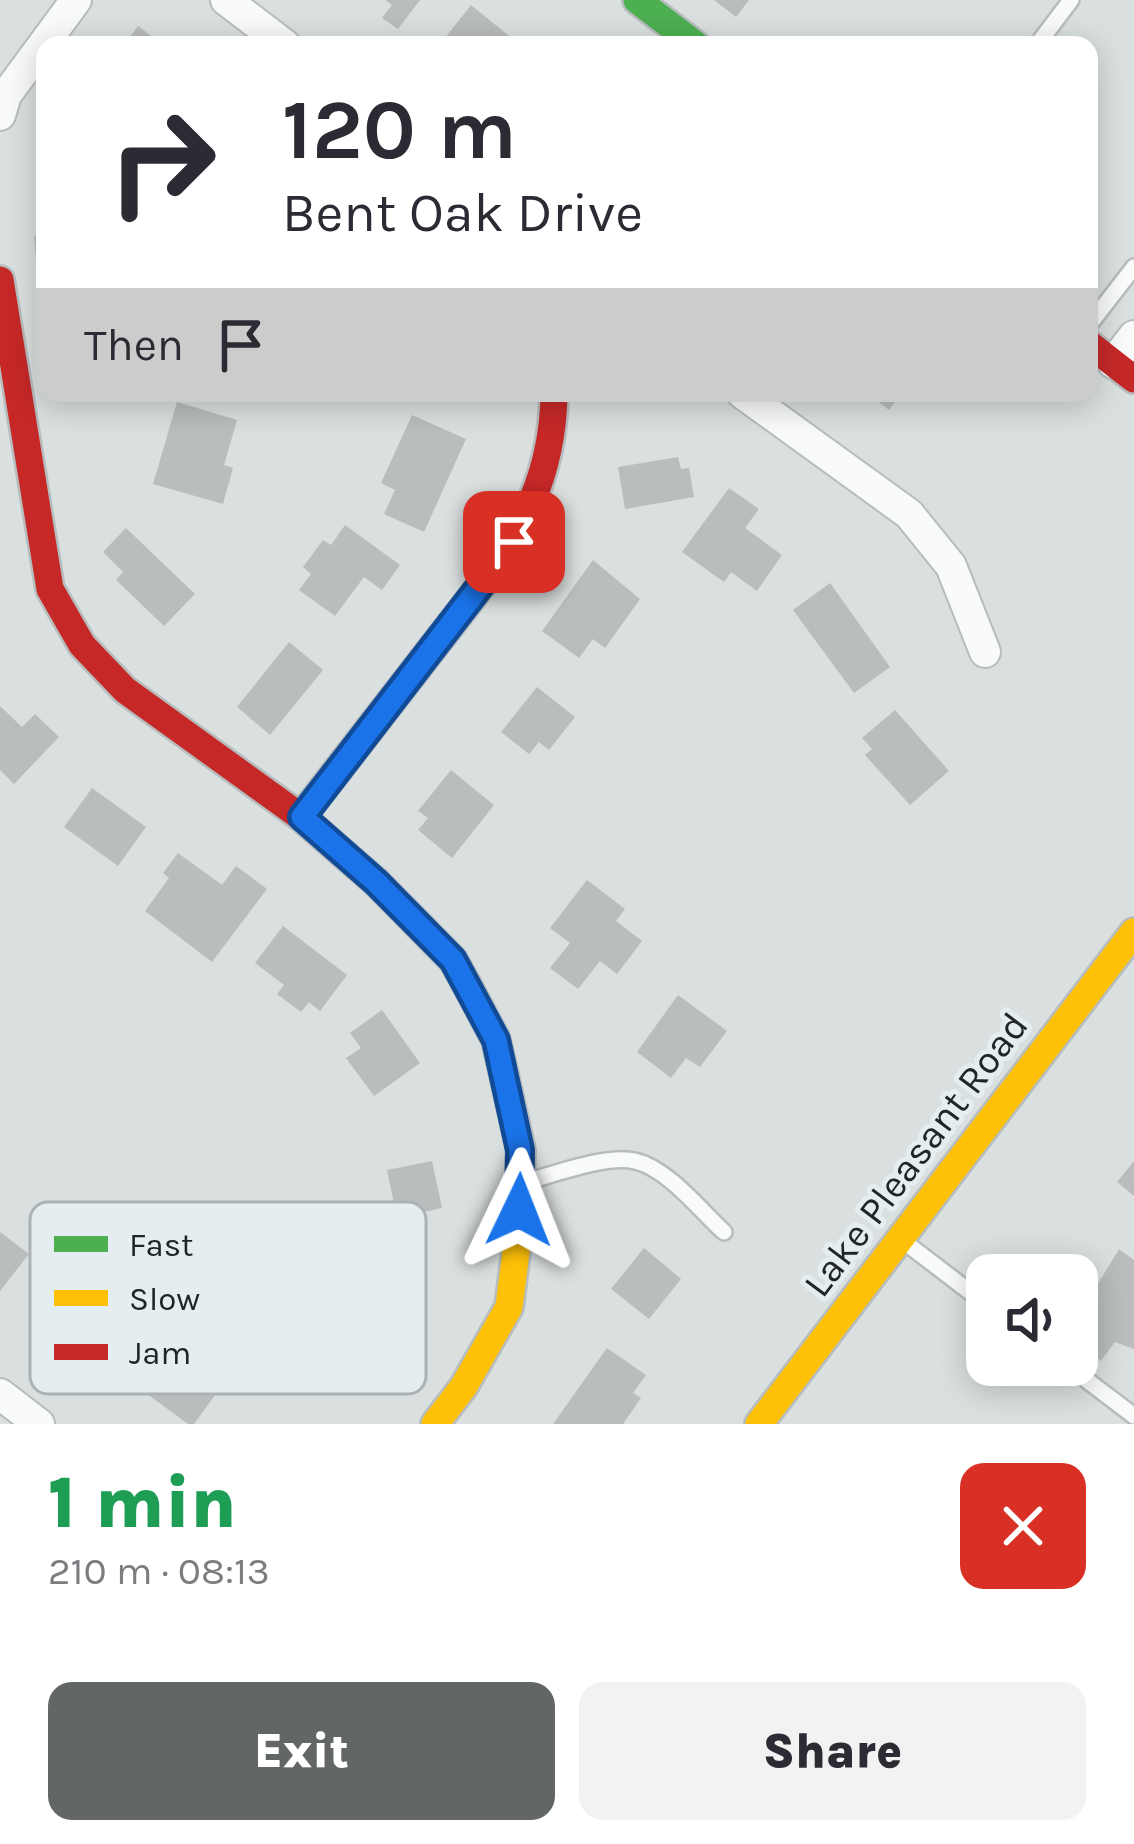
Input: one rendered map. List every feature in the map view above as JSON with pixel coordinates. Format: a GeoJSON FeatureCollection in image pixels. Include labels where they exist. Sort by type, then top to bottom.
{"type":"FeatureCollection","features":[{"type":"Feature","properties":{"kind":"street"},"geometry":{"type":"LineString","coordinates":[[49,36],[76,0]]}},
{"type":"Feature","properties":{"kind":"street"},"geometry":{"type":"LineString","coordinates":[[226,0],[273,36]]}},
{"type":"Feature","properties":{"kind":"street"},"geometry":{"type":"LineString","coordinates":[[637,0],[684,36]]}},
{"type":"Feature","properties":{"kind":"street"},"geometry":{"type":"LineString","coordinates":[[0,116],[6,94],[36,54]]}},
{"type":"Feature","properties":{"kind":"street"},"geometry":{"type":"LineString","coordinates":[[0,280],[50,589],[82,645],[125,690],[302,817],[376,882],[453,960],[496,1040],[520,1150],[509,1307],[464,1386],[435,1424]]}},
{"type":"Feature","properties":{"kind":"street"},"geometry":{"type":"LineString","coordinates":[[1112,362],[1134,336]]}},
{"type":"Feature","properties":{"kind":"street"},"geometry":{"type":"LineString","coordinates":[[302,817],[514,542],[538,494],[555,430],[554,402]]}},
{"type":"Feature","properties":{"kind":"street"},"geometry":{"type":"LineString","coordinates":[[754,402],[909,514],[951,566],[985,652]]}},
{"type":"Feature","properties":{"kind":"street","name":"Lake Pleasant Road"},"geometry":{"type":"LineString","coordinates":[[759,1424],[1134,932]]}},
{"type":"Feature","properties":{"kind":"street"},"geometry":{"type":"LineString","coordinates":[[0,1394],[39,1424]]}},
{"type":"Feature","properties":{"kind":"lane"},"geometry":{"type":"LineString","coordinates":[[1043,36],[1071,0]]}},
{"type":"Feature","properties":{"kind":"lane"},"geometry":{"type":"LineString","coordinates":[[1098,314],[1134,267]]}},
{"type":"Feature","properties":{"kind":"lane"},"geometry":{"type":"LineString","coordinates":[[520,1183],[618,1159],[639,1161],[724,1232]]}},
{"type":"Feature","properties":{"kind":"lane"},"geometry":{"type":"LineString","coordinates":[[900,1239],[966,1289]]}},
{"type":"Feature","properties":{"kind":"lane"},"geometry":{"type":"LineString","coordinates":[[1094,1386],[1134,1416]]}},
{"type":"Feature","properties":{"kind":"building"},"geometry":{"type":"Polygon","coordinates":[[[385,0],[420,0],[398,29],[382,18],[392,5],[385,0]]]}},
{"type":"Feature","properties":{"kind":"building"},"geometry":{"type":"Polygon","coordinates":[[[714,0],[749,0],[736,17],[714,0]]]}},
{"type":"Feature","properties":{"kind":"building"},"geometry":{"type":"Polygon","coordinates":[[[471,5],[509,36],[447,36],[471,5]]]}},
{"type":"Feature","properties":{"kind":"building"},"geometry":{"type":"Polygon","coordinates":[[[138,26],[151,36],[131,36],[138,26]]]}},
{"type":"Feature","properties":{"kind":"building"},"geometry":{"type":"Polygon","coordinates":[[[177,402],[237,420],[224,465],[233,468],[223,504],[153,484],[177,402]]]}},
{"type":"Feature","properties":{"kind":"building"},"geometry":{"type":"Polygon","coordinates":[[[412,415],[466,439],[424,532],[384,514],[395,490],[381,483],[412,415]]]}},
{"type":"Feature","properties":{"kind":"building"},"geometry":{"type":"Polygon","coordinates":[[[678,457],[681,469],[689,468],[694,497],[625,509],[618,467],[678,457]]]}},
{"type":"Feature","properties":{"kind":"building"},"geometry":{"type":"Polygon","coordinates":[[[729,488],[759,509],[745,528],[782,555],[757,591],[731,572],[724,582],[682,552],[729,488]]]}},
{"type":"Feature","properties":{"kind":"building"},"geometry":{"type":"Polygon","coordinates":[[[345,525],[400,565],[382,590],[364,577],[335,616],[299,590],[311,574],[303,567],[323,540],[331,545],[345,525]]]}},
{"type":"Feature","properties":{"kind":"building"},"geometry":{"type":"Polygon","coordinates":[[[126,528],[195,594],[164,626],[116,580],[123,572],[103,552],[126,528]]]}},
{"type":"Feature","properties":{"kind":"building"},"geometry":{"type":"Polygon","coordinates":[[[593,560],[640,599],[605,648],[593,639],[579,658],[542,631],[593,560]]]}},
{"type":"Feature","properties":{"kind":"building"},"geometry":{"type":"Polygon","coordinates":[[[830,583],[890,667],[854,693],[793,610],[830,583]]]}},
{"type":"Feature","properties":{"kind":"building"},"geometry":{"type":"Polygon","coordinates":[[[289,642],[323,670],[270,735],[237,707],[289,642]]]}},
{"type":"Feature","properties":{"kind":"building"},"geometry":{"type":"Polygon","coordinates":[[[537,687],[575,717],[549,750],[539,742],[529,754],[501,732],[537,687]]]}},
{"type":"Feature","properties":{"kind":"building"},"geometry":{"type":"Polygon","coordinates":[[[0,706],[22,727],[35,714],[59,737],[14,784],[0,770],[0,706]]]}},
{"type":"Feature","properties":{"kind":"building"},"geometry":{"type":"Polygon","coordinates":[[[895,710],[949,771],[910,805],[865,755],[872,749],[862,738],[895,710]]]}},
{"type":"Feature","properties":{"kind":"building"},"geometry":{"type":"Polygon","coordinates":[[[451,770],[494,805],[452,858],[418,830],[428,818],[418,811],[451,770]]]}},
{"type":"Feature","properties":{"kind":"building"},"geometry":{"type":"Polygon","coordinates":[[[92,788],[146,827],[118,866],[64,827],[92,788]]]}},
{"type":"Feature","properties":{"kind":"building"},"geometry":{"type":"Polygon","coordinates":[[[178,853],[222,885],[236,866],[267,889],[212,962],[145,911],[169,878],[163,873],[178,853]]]}},
{"type":"Feature","properties":{"kind":"building"},"geometry":{"type":"Polygon","coordinates":[[[587,880],[625,909],[616,921],[642,941],[617,974],[600,961],[578,989],[550,968],[570,943],[550,928],[587,880]]]}},
{"type":"Feature","properties":{"kind":"building"},"geometry":{"type":"Polygon","coordinates":[[[283,926],[347,975],[320,1011],[309,1002],[301,1012],[277,994],[284,985],[255,963],[283,926]]]}},
{"type":"Feature","properties":{"kind":"building"},"geometry":{"type":"Polygon","coordinates":[[[678,995],[727,1031],[700,1067],[686,1058],[671,1078],[637,1052],[678,995]]]}},
{"type":"Feature","properties":{"kind":"building"},"geometry":{"type":"Polygon","coordinates":[[[382,1010],[420,1063],[374,1096],[346,1058],[361,1048],[350,1033],[382,1010]]]}},
{"type":"Feature","properties":{"kind":"building"},"geometry":{"type":"Polygon","coordinates":[[[432,1161],[442,1208],[426,1212],[426,1202],[394,1202],[387,1170],[432,1161]]]}},
{"type":"Feature","properties":{"kind":"building"},"geometry":{"type":"Polygon","coordinates":[[[1134,1161],[1134,1196],[1117,1182],[1134,1161]]]}},
{"type":"Feature","properties":{"kind":"building"},"geometry":{"type":"Polygon","coordinates":[[[0,1232],[29,1254],[0,1291],[0,1232]]]}},
{"type":"Feature","properties":{"kind":"building"},"geometry":{"type":"Polygon","coordinates":[[[644,1248],[681,1279],[649,1319],[611,1289],[644,1248]]]}},
{"type":"Feature","properties":{"kind":"building"},"geometry":{"type":"Polygon","coordinates":[[[1119,1249],[1134,1260],[1134,1349],[1115,1342],[1101,1361],[1098,1359],[1098,1284],[1119,1249]]]}},
{"type":"Feature","properties":{"kind":"building"},"geometry":{"type":"Polygon","coordinates":[[[607,1348],[646,1375],[633,1393],[641,1398],[623,1424],[553,1424],[607,1348]]]}},
{"type":"Feature","properties":{"kind":"building"},"geometry":{"type":"Polygon","coordinates":[[[147,1394],[216,1394],[194,1424],[147,1394]]]}},
{"type":"Feature","properties":{"kind":"traffic: fast"},"geometry":{"type":"LineString","coordinates":[[637,0],[684,36]]}},
{"type":"Feature","properties":{"kind":"traffic: slow"},"geometry":{"type":"LineString","coordinates":[[759,1424],[1134,932]]}},
{"type":"Feature","properties":{"kind":"traffic: slow"},"geometry":{"type":"LineString","coordinates":[[435,1424],[464,1386],[509,1307],[518,1236],[521,1150],[496,1040],[467,985]]}},
{"type":"Feature","properties":{"kind":"traffic: jam"},"geometry":{"type":"LineString","coordinates":[[0,280],[50,589],[82,645],[125,690],[301,817],[376,882],[453,960],[467,985]]}},
{"type":"Feature","properties":{"kind":"traffic: jam"},"geometry":{"type":"LineString","coordinates":[[1098,351],[1134,379]]}},
{"type":"Feature","properties":{"kind":"traffic: jam"},"geometry":{"type":"LineString","coordinates":[[301,817],[475,594],[515,535],[543,470],[553,402]]}},
{"type":"Feature","properties":{"kind":"route"},"geometry":{"type":"LineString","coordinates":[[514,542],[302,817],[376,882],[453,960],[496,1040],[520,1150],[519,1210]]}}]}
